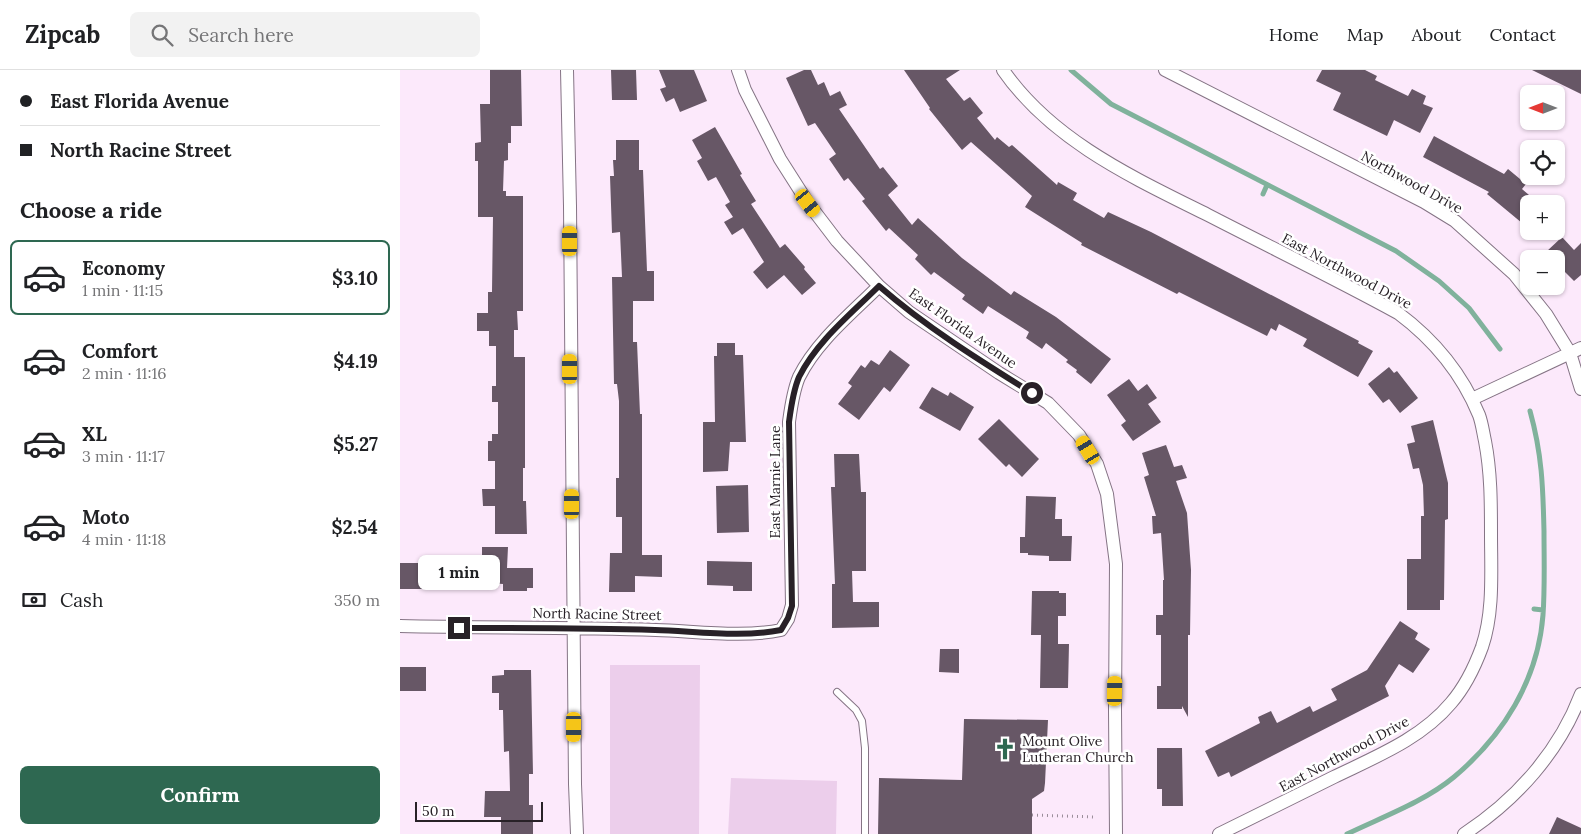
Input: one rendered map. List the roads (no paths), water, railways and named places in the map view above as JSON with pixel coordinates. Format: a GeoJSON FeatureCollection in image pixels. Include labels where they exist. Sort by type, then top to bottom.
{"type":"FeatureCollection","features":[{"type":"Feature","properties":{"kind":"street"},"geometry":{"type":"LineString","coordinates":[[567,70],[577,834]]}},
{"type":"Feature","properties":{"kind":"street","name":"East Florida Avenue"},"geometry":{"type":"LineString","coordinates":[[738,70],[745,90],[780,159],[808,203],[837,240],[879,286],[909,312],[1048,403],[1079,435],[1097,464],[1107,494],[1116,564],[1116,834]]}},
{"type":"Feature","properties":{"kind":"street","name":"East Northwood Drive"},"geometry":{"type":"LineString","coordinates":[[1003,70],[1027,100],[1070,139],[1134,178],[1398,313],[1415,326],[1442,353],[1472,399],[1480,417],[1490,466],[1492,574],[1490,611],[1482,646],[1469,676],[1452,702],[1437,718],[1413,737],[1219,834]]}},
{"type":"Feature","properties":{"kind":"street","name":"Northwood Drive"},"geometry":{"type":"LineString","coordinates":[[1165,70],[1424,202],[1455,220],[1514,274],[1576,351],[1581,389]]}},
{"type":"Feature","properties":{"kind":"street","name":"East Marnie Lane"},"geometry":{"type":"LineString","coordinates":[[788,618],[792,606],[789,422],[791,402],[799,378],[813,355],[830,333],[879,286]]}},
{"type":"Feature","properties":{"kind":"street"},"geometry":{"type":"LineString","coordinates":[[1472,399],[1576,351]]}},
{"type":"Feature","properties":{"kind":"street","name":"North Racine Street"},"geometry":{"type":"LineString","coordinates":[[400,626],[574,628],[708,633],[768,632],[781,630],[788,618]]}},
{"type":"Feature","properties":{"kind":"street"},"geometry":{"type":"LineString","coordinates":[[1464,834],[1495,812],[1518,791],[1538,768],[1557,742],[1575,710],[1581,694]]}},
{"type":"Feature","properties":{"kind":"lane"},"geometry":{"type":"LineString","coordinates":[[837,692],[856,710],[862,722],[865,748],[865,834]]}},
{"type":"Feature","properties":{"kind":"waterway"},"geometry":{"type":"LineString","coordinates":[[1071,70],[1111,104],[1396,251],[1439,281],[1469,308],[1500,349]]}},
{"type":"Feature","properties":{"kind":"waterway"},"geometry":{"type":"LineString","coordinates":[[1263,194],[1267,185]]}},
{"type":"Feature","properties":{"kind":"waterway"},"geometry":{"type":"LineString","coordinates":[[1347,834],[1416,802],[1454,777],[1488,744],[1515,705],[1526,684],[1540,639],[1544,584],[1544,515],[1541,471],[1530,411]]}},
{"type":"Feature","properties":{"kind":"waterway"},"geometry":{"type":"LineString","coordinates":[[1534,609],[1543,610]]}},
{"type":"Feature","properties":{"kind":"place","name":"Mount Olive Lutheran Church"},"geometry":{"type":"Point","coordinates":[1005,749]}}]}
